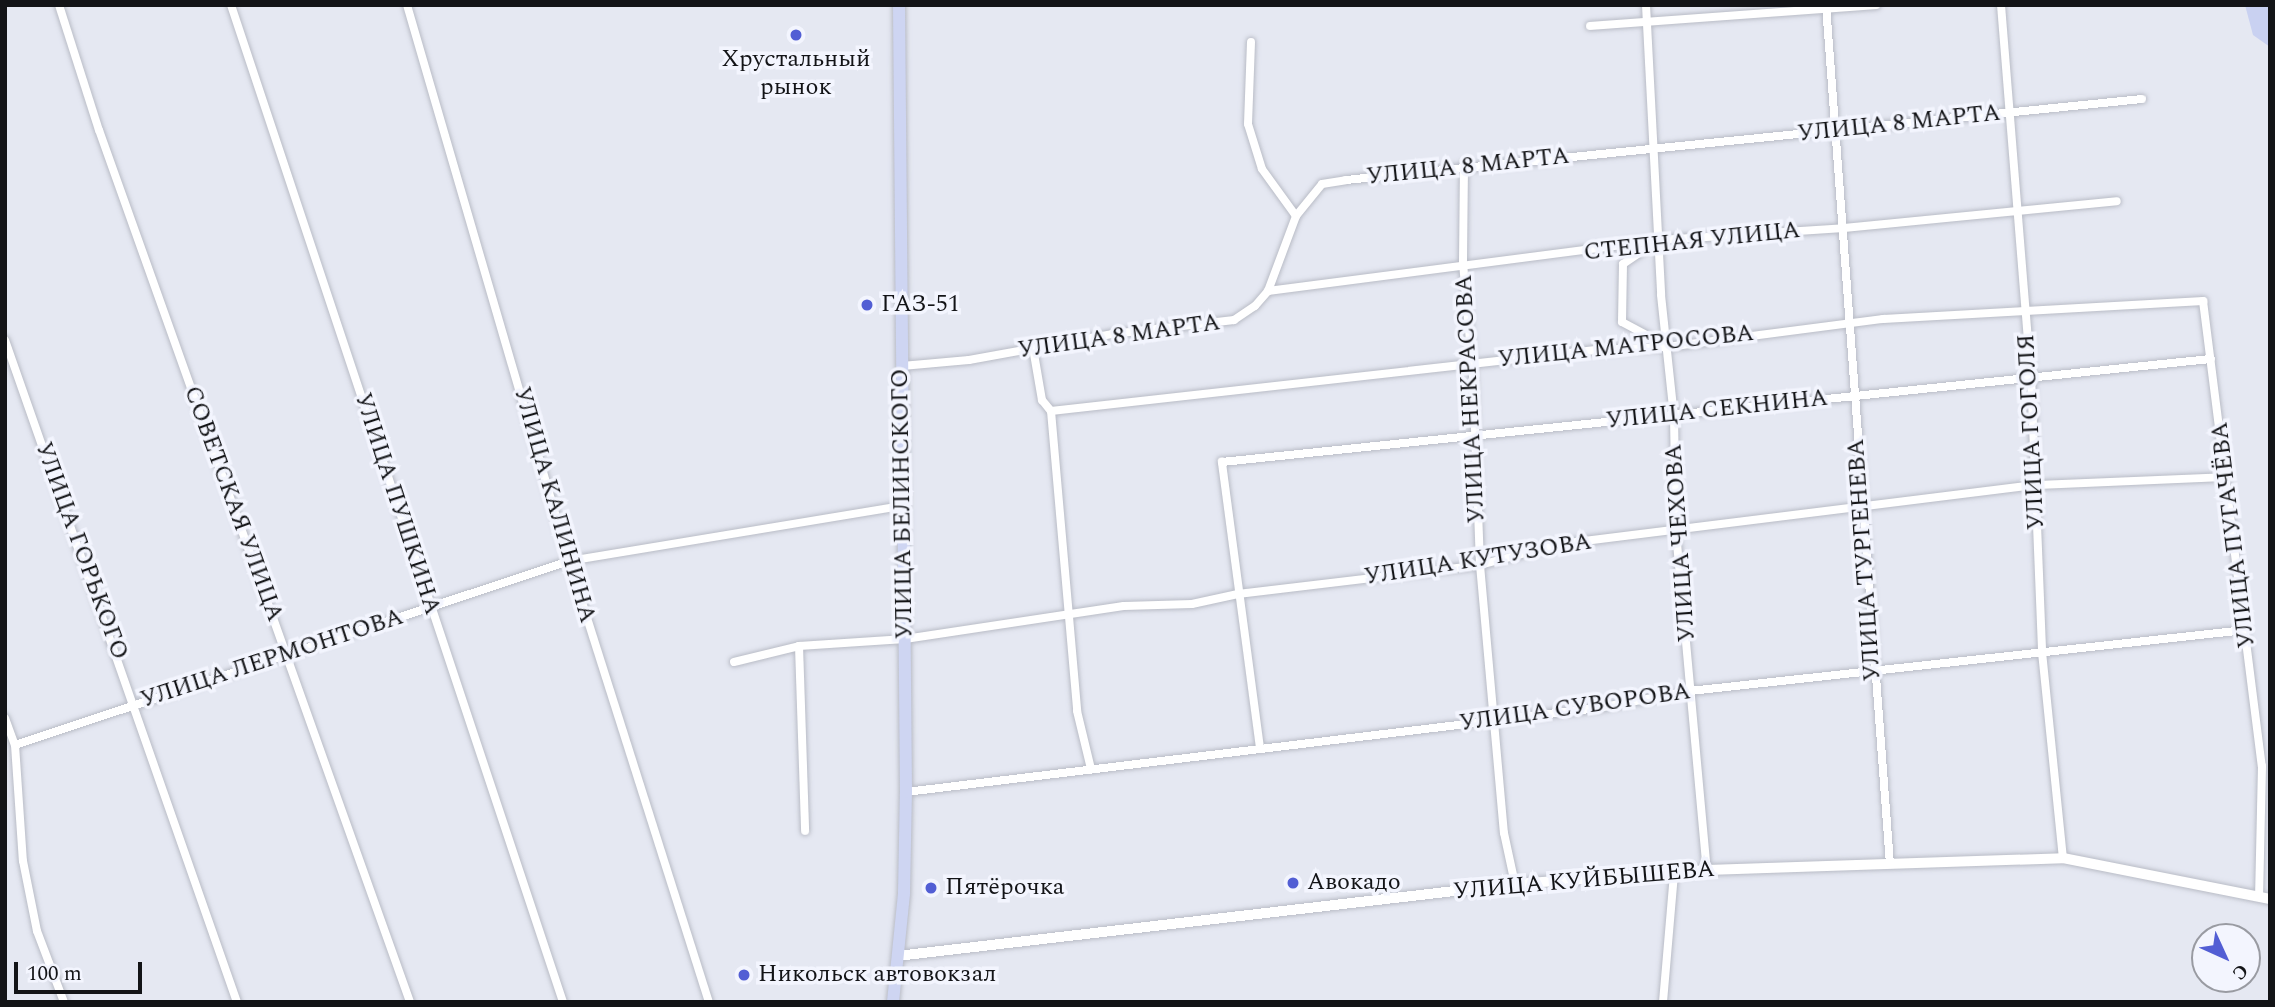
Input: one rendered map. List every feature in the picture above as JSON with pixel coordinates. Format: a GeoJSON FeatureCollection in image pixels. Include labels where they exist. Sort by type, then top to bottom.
{"type":"FeatureCollection","features":[{"type":"Feature","properties":{"kind":"main road","name":"УЛИЦА БЕЛИНСКОГО"},"geometry":{"type":"LineString","coordinates":[[893,1002],[906,792],[899,5]]}},
{"type":"Feature","properties":{"kind":"main road","name":"УЛИЦА КУЙБЫШЕВА"},"geometry":{"type":"LineString","coordinates":[[897,956],[1515,884],[1707,870],[2063,858],[2264,897]]}},
{"type":"Feature","properties":{"kind":"street","name":"СОВЕТСКАЯ УЛИЦА"},"geometry":{"type":"LineString","coordinates":[[59,5],[410,1002]]}},
{"type":"Feature","properties":{"kind":"street","name":"УЛИЦА ПУШКИНА"},"geometry":{"type":"LineString","coordinates":[[231,5],[563,1002]]}},
{"type":"Feature","properties":{"kind":"street","name":"УЛИЦА КАЛИНИНА"},"geometry":{"type":"LineString","coordinates":[[407,5],[569,561],[709,1002]]}},
{"type":"Feature","properties":{"kind":"street","name":"УЛИЦА ЧЕХОВА"},"geometry":{"type":"LineString","coordinates":[[1646,5],[1667,347],[1674,417],[1676,532],[1707,870]]}},
{"type":"Feature","properties":{"kind":"street"},"geometry":{"type":"LineString","coordinates":[[1590,26],[1826,6],[1876,5]]}},
{"type":"Feature","properties":{"kind":"street","name":"УЛИЦА ГОГОЛЯ"},"geometry":{"type":"LineString","coordinates":[[2001,5],[2031,375],[2042,652],[2063,858]]}},
{"type":"Feature","properties":{"kind":"street","name":"УЛИЦА ТУРГЕНЕВА"},"geometry":{"type":"LineString","coordinates":[[1826,6],[1844,228],[1861,509],[1890,864]]}},
{"type":"Feature","properties":{"kind":"street"},"geometry":{"type":"LineString","coordinates":[[1251,42],[1248,124],[1262,169],[1296,216]]}},
{"type":"Feature","properties":{"kind":"street","name":"УЛИЦА 8 МАРТА"},"geometry":{"type":"LineString","coordinates":[[902,366],[1112,334],[1234,320],[1268,291],[1296,216],[1322,184],[1464,164],[1656,149],[2142,99]]}},
{"type":"Feature","properties":{"kind":"street","name":"УЛИЦА НЕКРАСОВА"},"geometry":{"type":"LineString","coordinates":[[1464,164],[1464,263],[1473,363],[1480,565],[1496,719],[1504,832],[1515,884]]}},
{"type":"Feature","properties":{"kind":"street","name":"СТЕПНАЯ УЛИЦА"},"geometry":{"type":"LineString","coordinates":[[1268,291],[1464,263],[1530,260],[1660,240],[1844,228],[2117,201]]}},
{"type":"Feature","properties":{"kind":"street"},"geometry":{"type":"LineString","coordinates":[[1660,240],[1623,264],[1622,322],[1667,347]]}},
{"type":"Feature","properties":{"kind":"street","name":"УЛИЦА МАТРОСОВА"},"geometry":{"type":"LineString","coordinates":[[1051,411],[1473,363],[1667,347],[1850,323],[2203,301]]}},
{"type":"Feature","properties":{"kind":"street","name":"УЛИЦА ПУГАЧЁВА"},"geometry":{"type":"LineString","coordinates":[[2203,301],[2262,766],[2264,897]]}},
{"type":"Feature","properties":{"kind":"street","name":"УЛИЦА ГОРЬКОГО"},"geometry":{"type":"LineString","coordinates":[[5,340],[136,704],[237,1002]]}},
{"type":"Feature","properties":{"kind":"street"},"geometry":{"type":"LineString","coordinates":[[1033,348],[1042,400],[1051,411],[1077,711],[1091,769]]}},
{"type":"Feature","properties":{"kind":"street","name":"УЛИЦА СЕКНИНА"},"geometry":{"type":"LineString","coordinates":[[1238,594],[1222,462],[1674,417],[2031,375],[2211,359]]}},
{"type":"Feature","properties":{"kind":"street","name":"УЛИЦА КУТУЗОВА"},"geometry":{"type":"LineString","coordinates":[[734,662],[799,646],[905,639],[1069,617],[1124,606],[1192,604],[1238,594],[1480,565],[1560,544],[1676,532],[2036,485],[2225,477]]}},
{"type":"Feature","properties":{"kind":"street","name":"УЛИЦА ЛЕРМОНТОВА"},"geometry":{"type":"LineString","coordinates":[[15,745],[569,561],[902,506]]}},
{"type":"Feature","properties":{"kind":"street"},"geometry":{"type":"LineString","coordinates":[[1238,594],[1260,748]]}},
{"type":"Feature","properties":{"kind":"street","name":"УЛИЦА СУВОРОВА"},"geometry":{"type":"LineString","coordinates":[[906,792],[1496,719],[1689,691],[1874,674],[2042,652],[2245,631]]}},
{"type":"Feature","properties":{"kind":"street"},"geometry":{"type":"LineString","coordinates":[[799,646],[805,831]]}},
{"type":"Feature","properties":{"kind":"street"},"geometry":{"type":"LineString","coordinates":[[5,718],[15,745],[23,861],[37,931],[64,1002]]}},
{"type":"Feature","properties":{"kind":"street"},"geometry":{"type":"LineString","coordinates":[[1663,1002],[1674,874]]}},
{"type":"Feature","properties":{"kind":"shaded area"},"geometry":{"type":"Polygon","coordinates":[[[2245,5],[2270,5],[2270,47],[2253,35],[2245,5]]]}},
{"type":"Feature","properties":{"kind":"place","name":"Хрустальный рынок"},"geometry":{"type":"Point","coordinates":[796,35]}},
{"type":"Feature","properties":{"kind":"place","name":"ГАЗ-51"},"geometry":{"type":"Point","coordinates":[867,305]}},
{"type":"Feature","properties":{"kind":"place","name":"Авокадо"},"geometry":{"type":"Point","coordinates":[1293,883]}},
{"type":"Feature","properties":{"kind":"place","name":"Пятёрочка"},"geometry":{"type":"Point","coordinates":[931,888]}},
{"type":"Feature","properties":{"kind":"place","name":"Никольск автовокзал"},"geometry":{"type":"Point","coordinates":[744,975]}}]}
